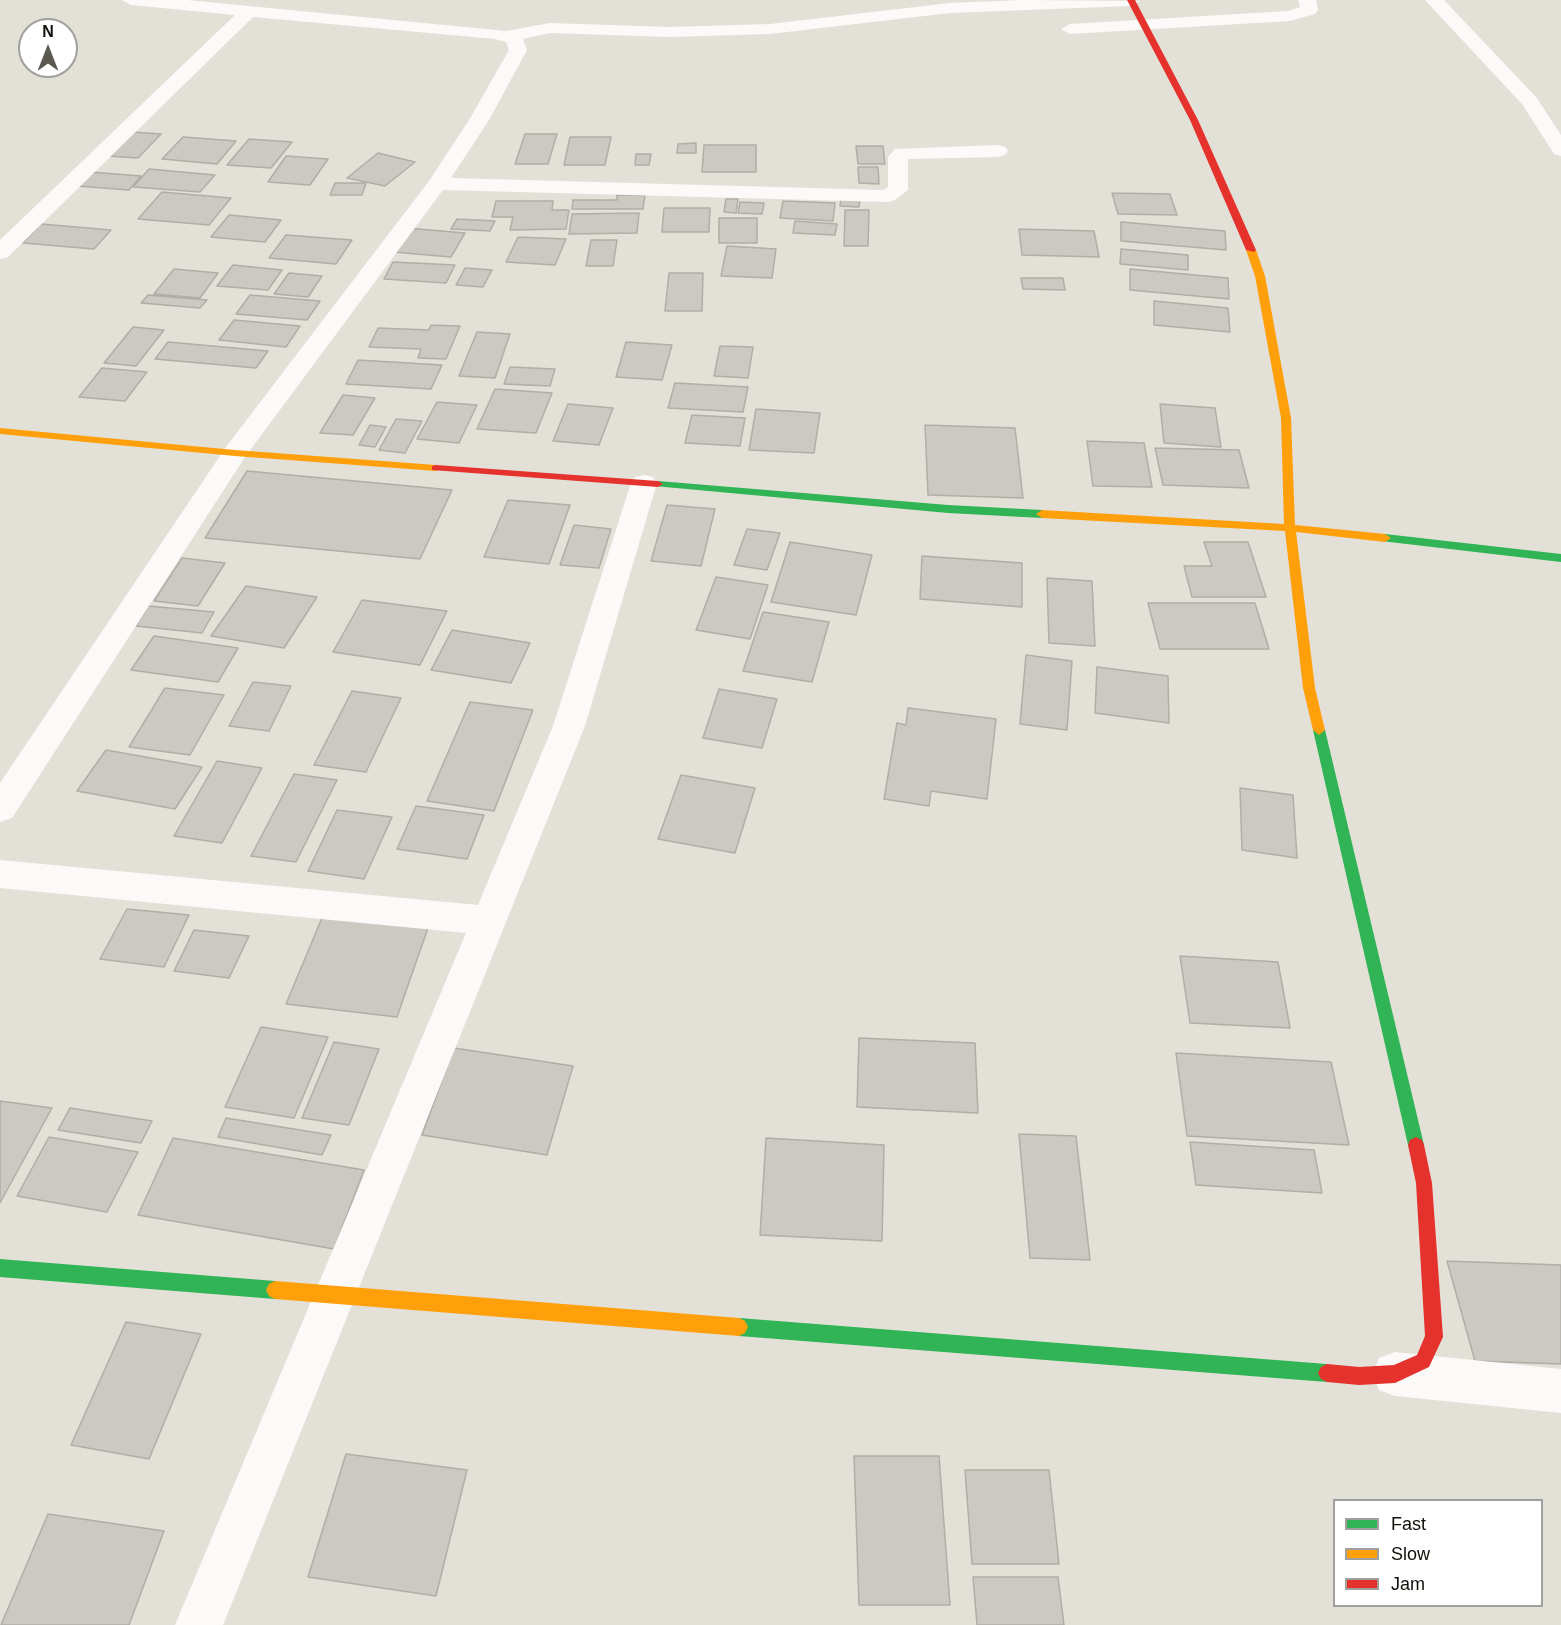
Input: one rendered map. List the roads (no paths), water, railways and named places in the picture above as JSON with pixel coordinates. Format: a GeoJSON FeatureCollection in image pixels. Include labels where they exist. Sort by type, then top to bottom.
{"type":"FeatureCollection","features":[{"type":"Feature","properties":{"kind":"street"},"geometry":{"type":"LineString","coordinates":[[131,0],[508,36],[550,28],[670,32],[770,29],[950,8],[1131,0],[1194,120],[1239,219],[1260,276],[1286,418],[1290,528],[1309,688],[1402,1080],[1424,1183],[1430,1229],[1434,1337],[1423,1361],[1395,1374]]}},
{"type":"Feature","properties":{"kind":"street"},"geometry":{"type":"LineString","coordinates":[[1070,29],[1290,16],[1309,10],[1307,0]]}},
{"type":"Feature","properties":{"kind":"street"},"geometry":{"type":"LineString","coordinates":[[1434,0],[1529,101],[1561,150]]}},
{"type":"Feature","properties":{"kind":"street"},"geometry":{"type":"LineString","coordinates":[[0,252],[249,11]]}},
{"type":"Feature","properties":{"kind":"street"},"geometry":{"type":"LineString","coordinates":[[0,809],[236,453],[437,184],[479,120],[518,50],[517,43],[508,36]]}},
{"type":"Feature","properties":{"kind":"street"},"geometry":{"type":"LineString","coordinates":[[437,184],[888,196],[898,190],[898,158],[902,153],[998,152]]}},
{"type":"Feature","properties":{"kind":"street"},"geometry":{"type":"LineString","coordinates":[[0,431],[236,453],[644,483],[948,510],[1290,528],[1561,558]]}},
{"type":"Feature","properties":{"kind":"street"},"geometry":{"type":"LineString","coordinates":[[199,1625],[569,726],[644,483]]}},
{"type":"Feature","properties":{"kind":"street"},"geometry":{"type":"LineString","coordinates":[[0,874],[489,921]]}},
{"type":"Feature","properties":{"kind":"street"},"geometry":{"type":"LineString","coordinates":[[0,1268],[1359,1376],[1395,1374],[1561,1391]]}}]}
